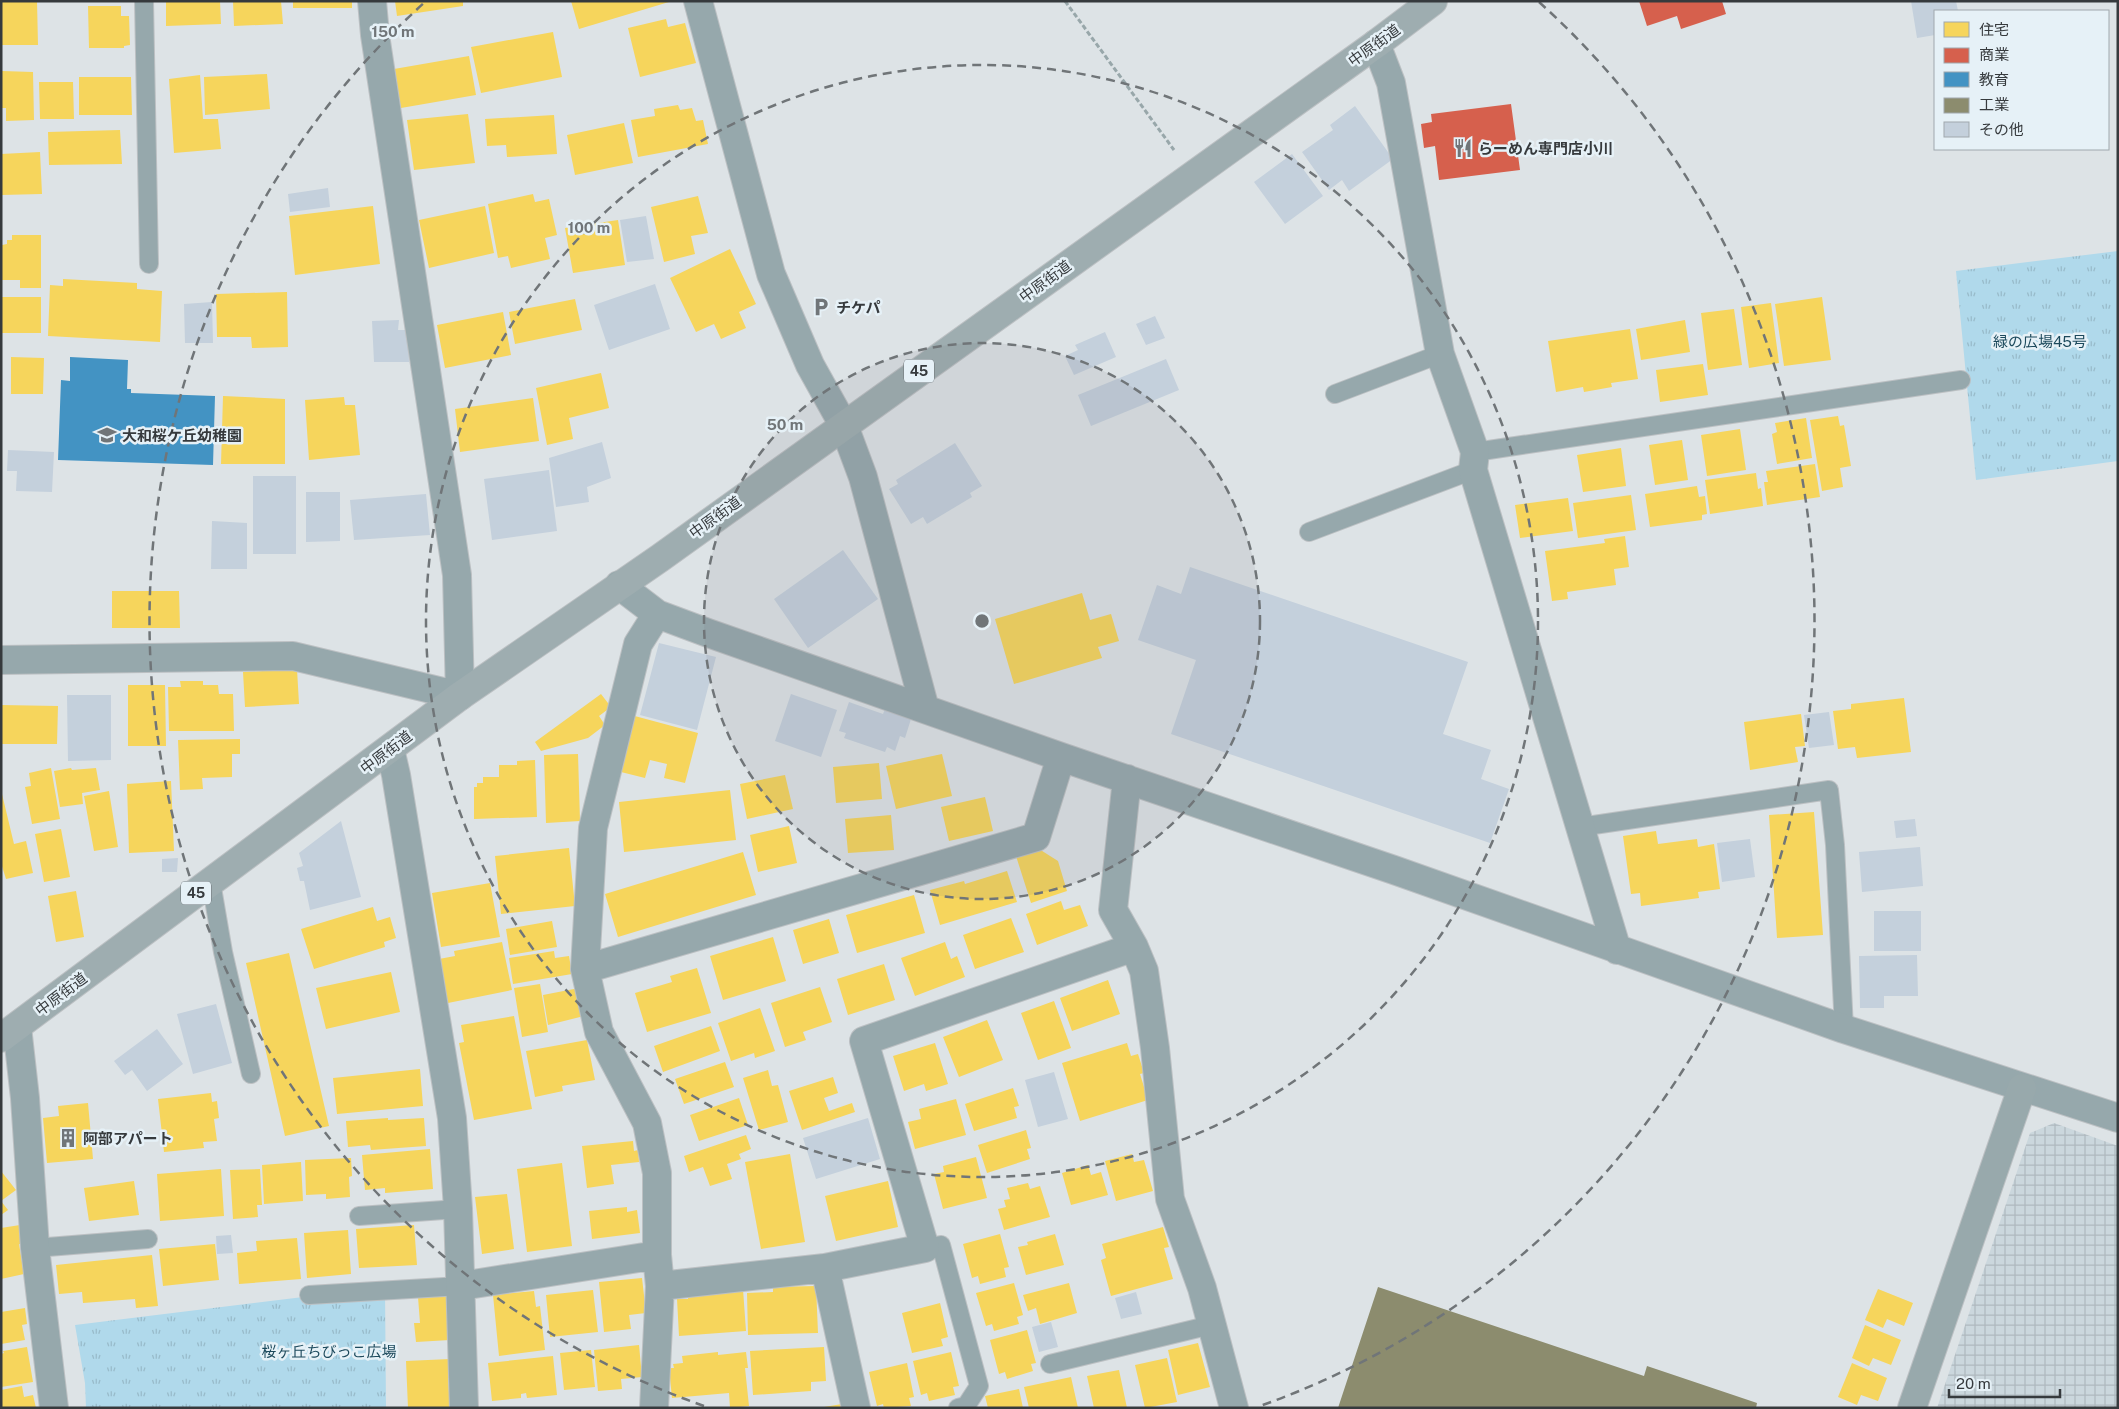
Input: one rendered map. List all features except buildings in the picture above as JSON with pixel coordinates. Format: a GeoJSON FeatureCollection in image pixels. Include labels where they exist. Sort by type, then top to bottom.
{"type":"FeatureCollection","features":[{"type":"Feature","properties":{"kind":"main road","name":"中原街道"},"geometry":{"type":"LineString","coordinates":[[9,1032],[460,696],[844,426],[1376,44],[1433,1]]}},
{"type":"Feature","properties":{"kind":"street"},"geometry":{"type":"LineString","coordinates":[[1,660],[293,656],[460,696],[457,575],[375,35],[372,1]]}},
{"type":"Feature","properties":{"kind":"street"},"geometry":{"type":"LineString","coordinates":[[698,1],[771,274],[810,365],[844,426],[863,477],[925,709]]}},
{"type":"Feature","properties":{"kind":"street"},"geometry":{"type":"LineString","coordinates":[[1376,44],[1390,84],[1440,354],[1474,461],[1616,950]]}},
{"type":"Feature","properties":{"kind":"street"},"geometry":{"type":"LineString","coordinates":[[619,585],[657,614],[1061,757],[1394,870],[1616,950],[2022,1088],[2118,1118]]}},
{"type":"Feature","properties":{"kind":"street"},"geometry":{"type":"LineString","coordinates":[[654,1408],[660,1286],[657,1255],[657,1173],[647,1124],[599,1032],[585,969],[592,828],[638,644],[657,614]]}},
{"type":"Feature","properties":{"kind":"street"},"geometry":{"type":"LineString","coordinates":[[390,749],[396,774],[452,1118],[458,1209],[464,1408]]}},
{"type":"Feature","properties":{"kind":"street"},"geometry":{"type":"LineString","coordinates":[[585,969],[1036,837],[1061,757]]}},
{"type":"Feature","properties":{"kind":"street"},"geometry":{"type":"LineString","coordinates":[[1127,779],[1113,910],[1134,946],[1144,971],[1156,1048],[1170,1199],[1202,1288],[1234,1408]]}},
{"type":"Feature","properties":{"kind":"street"},"geometry":{"type":"LineString","coordinates":[[660,1286],[825,1268],[925,1248],[864,1042],[1134,946]]}},
{"type":"Feature","properties":{"kind":"street"},"geometry":{"type":"LineString","coordinates":[[9,1032],[25,1098],[35,1248],[54,1408]]}},
{"type":"Feature","properties":{"kind":"street"},"geometry":{"type":"LineString","coordinates":[[1912,1408],[2022,1088]]}},
{"type":"Feature","properties":{"kind":"street"},"geometry":{"type":"LineString","coordinates":[[461,1286],[657,1255]]}},
{"type":"Feature","properties":{"kind":"street"},"geometry":{"type":"LineString","coordinates":[[825,1268],[856,1408]]}},
{"type":"Feature","properties":{"kind":"lane"},"geometry":{"type":"LineString","coordinates":[[144,1],[149,264]]}},
{"type":"Feature","properties":{"kind":"lane"},"geometry":{"type":"LineString","coordinates":[[1335,394],[1440,354]]}},
{"type":"Feature","properties":{"kind":"lane"},"geometry":{"type":"LineString","coordinates":[[1309,532],[1474,461],[1960,380]]}},
{"type":"Feature","properties":{"kind":"lane"},"geometry":{"type":"LineString","coordinates":[[1580,827],[1829,790],[1836,845],[1844,1028]]}},
{"type":"Feature","properties":{"kind":"lane"},"geometry":{"type":"LineString","coordinates":[[211,882],[223,952],[250,1074]]}},
{"type":"Feature","properties":{"kind":"lane"},"geometry":{"type":"LineString","coordinates":[[358,1216],[458,1209]]}},
{"type":"Feature","properties":{"kind":"lane"},"geometry":{"type":"LineString","coordinates":[[35,1248],[148,1239]]}},
{"type":"Feature","properties":{"kind":"lane"},"geometry":{"type":"LineString","coordinates":[[925,1248],[941,1245],[980,1386],[966,1406],[958,1408]]}},
{"type":"Feature","properties":{"kind":"lane"},"geometry":{"type":"LineString","coordinates":[[309,1295],[461,1286]]}},
{"type":"Feature","properties":{"kind":"lane"},"geometry":{"type":"LineString","coordinates":[[1050,1364],[1212,1325]]}},
{"type":"Feature","properties":{"kind":"path"},"geometry":{"type":"LineString","coordinates":[[1065,1],[1192,175]]}},
{"type":"Feature","properties":{"kind":"shaded area"},"geometry":{"type":"Polygon","coordinates":[[[2054,1123],[2118,1146],[2118,1408],[1937,1408],[2030,1133],[2054,1123]]]}},
{"type":"Feature","properties":{"kind":"green space","name":"緑の広場45号"},"geometry":{"type":"Polygon","coordinates":[[[2118,251],[2118,461],[1976,480],[1956,271],[2118,251]]]}},
{"type":"Feature","properties":{"kind":"green space","name":"桜ヶ丘ちびっこ広場"},"geometry":{"type":"Polygon","coordinates":[[[385,1287],[386,1408],[86,1408],[85,1383],[75,1325],[385,1287]]]}},
{"type":"Feature","properties":{"kind":"place","name":"らーめん専門店小川"},"geometry":{"type":"Point","coordinates":[1463,148]}},
{"type":"Feature","properties":{"kind":"place","name":"チケパ"},"geometry":{"type":"Point","coordinates":[821,307]}},
{"type":"Feature","properties":{"kind":"place","name":"大和桜ケ丘幼稚園"},"geometry":{"type":"Point","coordinates":[107,435]}},
{"type":"Feature","properties":{"kind":"place","name":"阿部アパート"},"geometry":{"type":"Point","coordinates":[68,1138]}}]}
